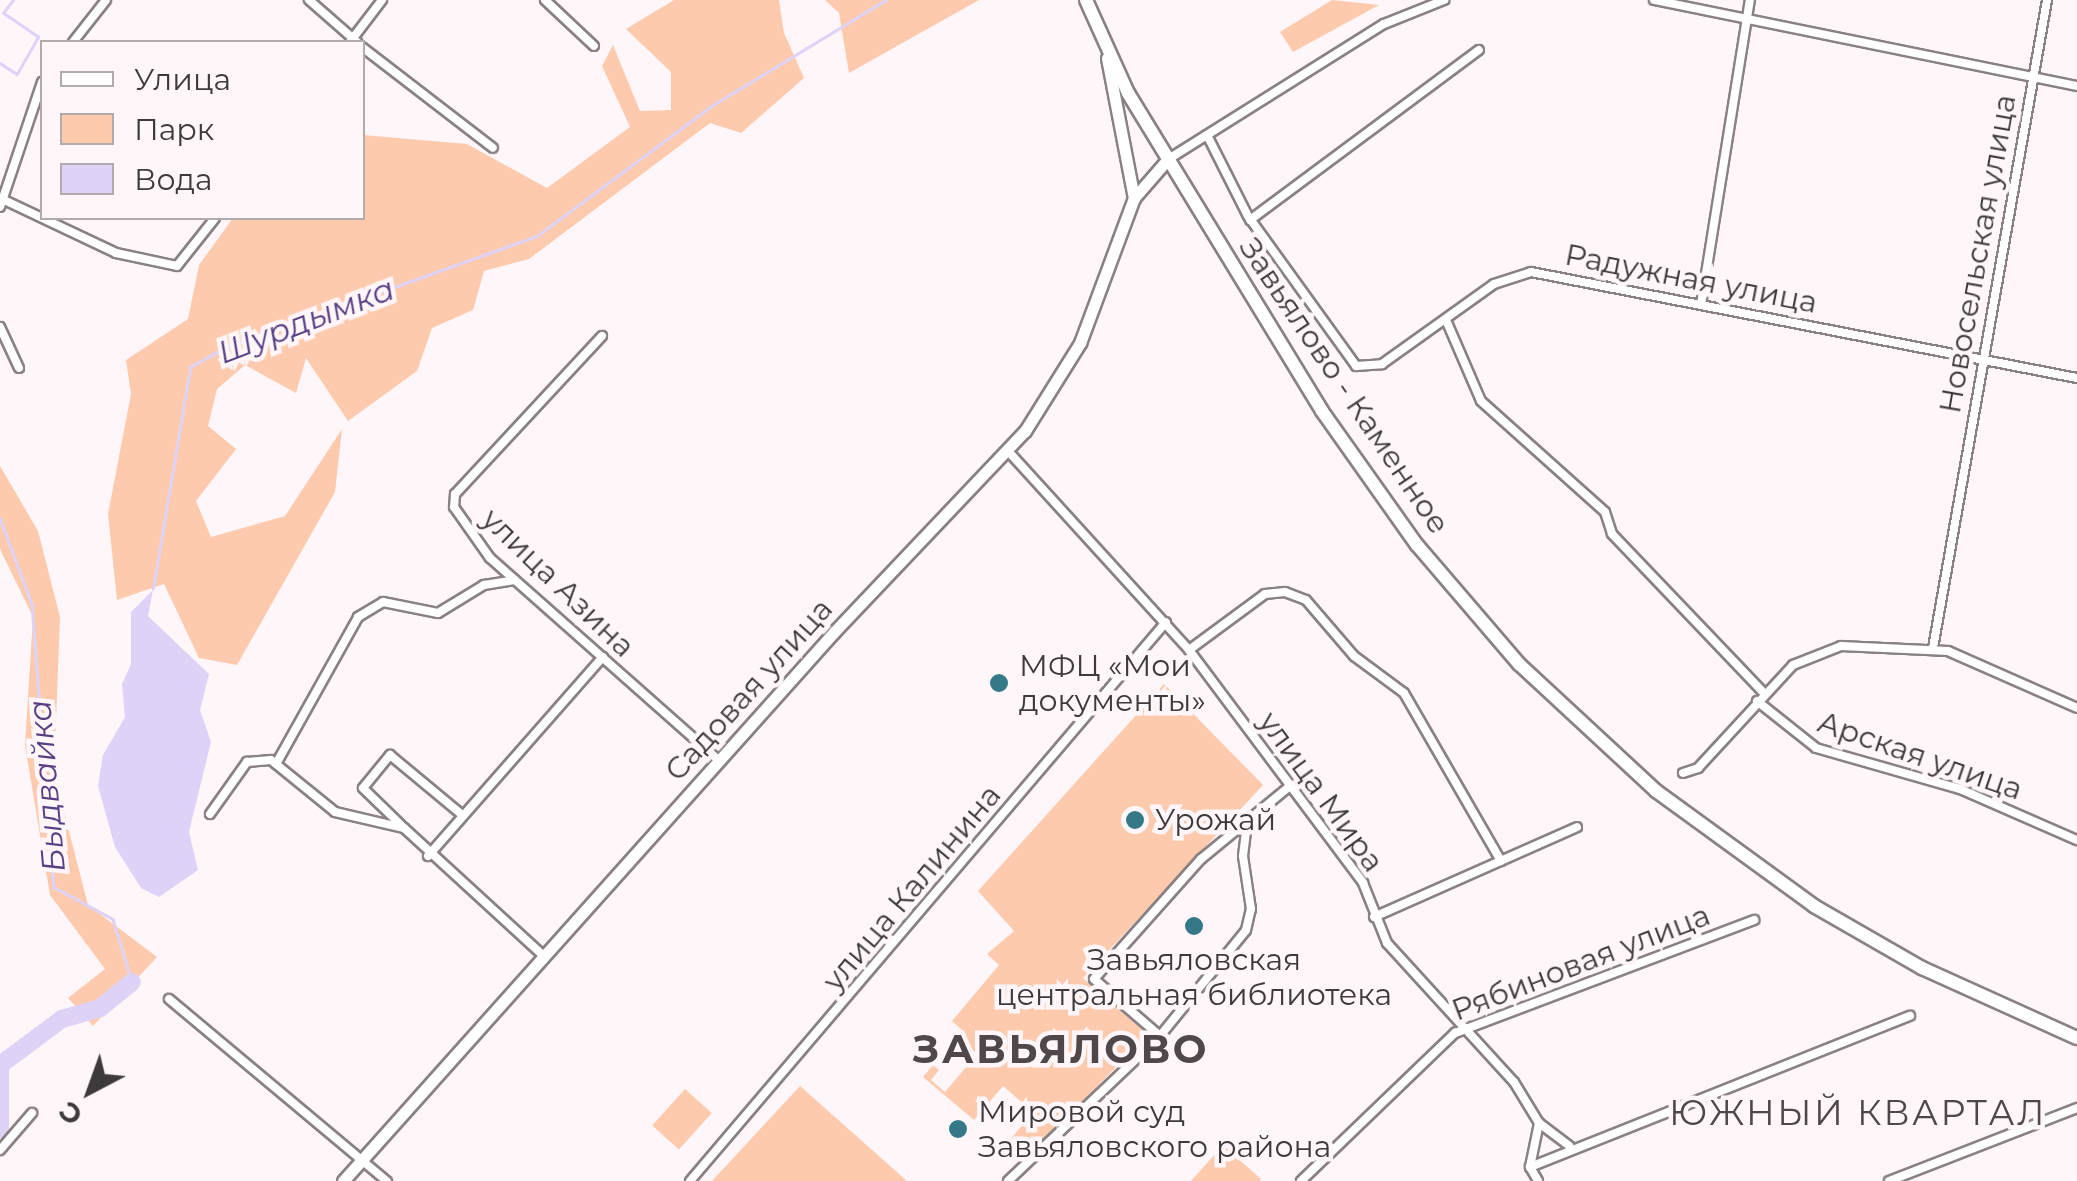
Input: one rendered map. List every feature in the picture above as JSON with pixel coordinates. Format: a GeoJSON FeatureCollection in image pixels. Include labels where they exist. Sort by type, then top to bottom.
{"type":"FeatureCollection","features":[{"type":"Feature","properties":{"kind":"main road","name":"Завьялово - Каменное"},"geometry":{"type":"LineString","coordinates":[[1086,0],[1107,58],[1166,160],[1373,487],[1477,618],[1552,698],[1669,802],[1814,906],[1922,968],[2077,1038]]}},
{"type":"Feature","properties":{"kind":"street"},"geometry":{"type":"LineString","coordinates":[[75,40],[106,0]]}},
{"type":"Feature","properties":{"kind":"street"},"geometry":{"type":"LineString","coordinates":[[309,0],[353,40]]}},
{"type":"Feature","properties":{"kind":"street"},"geometry":{"type":"LineString","coordinates":[[358,40],[382,0]]}},
{"type":"Feature","properties":{"kind":"street"},"geometry":{"type":"LineString","coordinates":[[545,0],[594,46]]}},
{"type":"Feature","properties":{"kind":"street"},"geometry":{"type":"LineString","coordinates":[[1134,198],[1166,160],[1206,134],[1384,24],[1444,0]]}},
{"type":"Feature","properties":{"kind":"street"},"geometry":{"type":"LineString","coordinates":[[1654,0],[1748,23],[2077,86]]}},
{"type":"Feature","properties":{"kind":"street"},"geometry":{"type":"LineString","coordinates":[[1702,305],[1750,0]]}},
{"type":"Feature","properties":{"kind":"street","name":"Новосельская улица"},"geometry":{"type":"LineString","coordinates":[[1933,648],[2047,0]]}},
{"type":"Feature","properties":{"kind":"street"},"geometry":{"type":"LineString","coordinates":[[365,50],[493,148]]}},
{"type":"Feature","properties":{"kind":"street"},"geometry":{"type":"LineString","coordinates":[[1250,220],[1480,50]]}},
{"type":"Feature","properties":{"kind":"street"},"geometry":{"type":"LineString","coordinates":[[1107,58],[1134,198]]}},
{"type":"Feature","properties":{"kind":"street"},"geometry":{"type":"LineString","coordinates":[[40,88],[1,203],[40,220]]}},
{"type":"Feature","properties":{"kind":"street","name":"Радужная улица"},"geometry":{"type":"LineString","coordinates":[[1206,134],[1250,220],[1356,366],[1382,364],[1494,284],[1532,272],[2077,378]]}},
{"type":"Feature","properties":{"kind":"street","name":"Садовая улица"},"geometry":{"type":"LineString","coordinates":[[343,1181],[718,760],[1008,451],[1044,406],[1080,343],[1134,198]]}},
{"type":"Feature","properties":{"kind":"street"},"geometry":{"type":"LineString","coordinates":[[41,220],[116,252],[177,266],[214,220]]}},
{"type":"Feature","properties":{"kind":"street"},"geometry":{"type":"LineString","coordinates":[[1446,320],[1480,402],[1605,512],[1612,534],[1764,693]]}},
{"type":"Feature","properties":{"kind":"street"},"geometry":{"type":"LineString","coordinates":[[0,327],[19,368]]}},
{"type":"Feature","properties":{"kind":"street","name":"улица Азина"},"geometry":{"type":"LineString","coordinates":[[602,336],[455,494],[470,534],[515,580],[718,760]]}},
{"type":"Feature","properties":{"kind":"street","name":"улица Мира"},"geometry":{"type":"LineString","coordinates":[[1008,451],[1189,650],[1363,883],[1374,918],[1405,968],[1468,1027],[1539,1123],[1570,1146]]}},
{"type":"Feature","properties":{"kind":"street"},"geometry":{"type":"LineString","coordinates":[[276,764],[358,618],[383,602],[438,613],[484,585],[515,580]]}},
{"type":"Feature","properties":{"kind":"street"},"geometry":{"type":"LineString","coordinates":[[1189,650],[1265,594],[1285,592],[1306,600],[1354,656],[1404,692],[1501,861]]}},
{"type":"Feature","properties":{"kind":"street","name":"улица Калинина"},"geometry":{"type":"LineString","coordinates":[[690,1181],[1166,622]]}},
{"type":"Feature","properties":{"kind":"street"},"geometry":{"type":"LineString","coordinates":[[1683,773],[1698,768],[1793,665],[1823,650],[1933,648],[2077,708]]}},
{"type":"Feature","properties":{"kind":"street"},"geometry":{"type":"LineString","coordinates":[[428,856],[602,657]]}},
{"type":"Feature","properties":{"kind":"street","name":"Арская улица"},"geometry":{"type":"LineString","coordinates":[[1757,701],[1816,748],[1960,789],[2077,840]]}},
{"type":"Feature","properties":{"kind":"street"},"geometry":{"type":"LineString","coordinates":[[461,814],[390,755],[363,788],[428,856],[546,956]]}},
{"type":"Feature","properties":{"kind":"street"},"geometry":{"type":"LineString","coordinates":[[210,814],[246,762],[276,764],[335,812],[404,828]]}},
{"type":"Feature","properties":{"kind":"street"},"geometry":{"type":"LineString","coordinates":[[1160,1036],[1094,979],[1201,860],[1290,786]]}},
{"type":"Feature","properties":{"kind":"street"},"geometry":{"type":"LineString","coordinates":[[1008,1181],[1160,1036],[1246,930],[1251,910],[1242,856],[1247,822]]}},
{"type":"Feature","properties":{"kind":"street"},"geometry":{"type":"LineString","coordinates":[[1374,918],[1578,828]]}},
{"type":"Feature","properties":{"kind":"street","name":"Рябиновая улица"},"geometry":{"type":"LineString","coordinates":[[1301,1181],[1431,1052],[1468,1027],[1754,920]]}},
{"type":"Feature","properties":{"kind":"street"},"geometry":{"type":"LineString","coordinates":[[169,999],[386,1181]]}},
{"type":"Feature","properties":{"kind":"street"},"geometry":{"type":"LineString","coordinates":[[1530,1166],[1570,1146],[1910,1016]]}},
{"type":"Feature","properties":{"kind":"street"},"geometry":{"type":"LineString","coordinates":[[1890,1181],[2077,1108]]}},
{"type":"Feature","properties":{"kind":"street"},"geometry":{"type":"LineString","coordinates":[[0,1150],[32,1112]]}},
{"type":"Feature","properties":{"kind":"street"},"geometry":{"type":"LineString","coordinates":[[1538,1181],[1530,1166],[1539,1123]]}},
{"type":"Feature","properties":{"kind":"green space"},"geometry":{"type":"Polygon","coordinates":[[[674,0],[779,0],[784,33],[804,78],[741,133],[710,123],[529,259],[484,271],[473,310],[432,328],[417,371],[348,421],[306,358],[296,393],[245,365],[217,389],[208,426],[236,449],[196,501],[211,537],[285,516],[342,429],[335,492],[237,665],[199,658],[164,584],[117,600],[108,514],[131,394],[126,360],[188,319],[199,265],[232,220],[365,220],[365,135],[467,144],[547,188],[630,127],[602,66],[613,45],[640,111],[671,110],[671,72],[626,29],[674,0]]]}},
{"type":"Feature","properties":{"kind":"green space"},"geometry":{"type":"Polygon","coordinates":[[[825,0],[979,0],[849,73],[839,13],[825,0]]]}},
{"type":"Feature","properties":{"kind":"green space"},"geometry":{"type":"Polygon","coordinates":[[[1332,0],[1379,5],[1293,52],[1280,32],[1332,0]]]}},
{"type":"Feature","properties":{"kind":"green space"},"geometry":{"type":"Polygon","coordinates":[[[0,466],[38,531],[60,617],[54,773],[88,905],[157,957],[93,1026],[68,998],[105,969],[50,895],[25,745],[33,617],[0,549],[0,466]]]}},
{"type":"Feature","properties":{"kind":"green space","name":"Урожай"},"geometry":{"type":"Polygon","coordinates":[[[1164,684],[1263,785],[1083,978],[1148,1035],[1024,1160],[1005,1146],[1033,1112],[1003,1086],[974,1120],[923,1077],[933,1065],[939,1070],[931,1080],[945,1092],[977,1054],[963,1042],[951,1055],[946,1050],[963,1031],[952,1021],[999,965],[987,954],[1014,931],[978,891],[1164,684]]]}},
{"type":"Feature","properties":{"kind":"green space"},"geometry":{"type":"Polygon","coordinates":[[[800,1086],[907,1181],[712,1181],[800,1086]]]}},
{"type":"Feature","properties":{"kind":"green space"},"geometry":{"type":"Polygon","coordinates":[[[685,1089],[712,1113],[679,1150],[652,1125],[685,1089]]]}},
{"type":"Feature","properties":{"kind":"green space"},"geometry":{"type":"Polygon","coordinates":[[[1223,1145],[1261,1179],[1191,1181],[1223,1145]]]}},
{"type":"Feature","properties":{"kind":"water"},"geometry":{"type":"Polygon","coordinates":[[[153,590],[148,616],[209,674],[200,710],[211,742],[189,832],[198,870],[159,897],[141,888],[115,847],[98,786],[103,755],[125,717],[122,684],[131,664],[131,612],[153,590]]]}},
{"type":"Feature","properties":{"kind":"waterway","name":"Быдвайка"},"geometry":{"type":"LineString","coordinates":[[0,63],[17,74],[38,37],[3,13],[13,0]]}},
{"type":"Feature","properties":{"kind":"waterway","name":"Шурдымка"},"geometry":{"type":"LineString","coordinates":[[153,589],[190,367],[224,348],[537,236],[713,105],[886,0]]}},
{"type":"Feature","properties":{"kind":"waterway","name":"Быдвайка"},"geometry":{"type":"LineString","coordinates":[[0,518],[32,604],[54,887],[113,919],[132,982]]}},
{"type":"Feature","properties":{"kind":"waterway","name":"Быдвайка"},"geometry":{"type":"LineString","coordinates":[[0,1129],[0,1065],[62,1019],[100,1008],[132,982]]}},
{"type":"Feature","properties":{"kind":"place","name":"МФЦ «Мои документы»"},"geometry":{"type":"Point","coordinates":[999,683]}},
{"type":"Feature","properties":{"kind":"place","name":"Урожай"},"geometry":{"type":"Point","coordinates":[1135,820]}},
{"type":"Feature","properties":{"kind":"place","name":"Завьяловская центральная библиотека"},"geometry":{"type":"Point","coordinates":[1194,926]}},
{"type":"Feature","properties":{"kind":"place","name":"Мировой суд Завьяловского района"},"geometry":{"type":"Point","coordinates":[958,1129]}},
{"type":"Feature","properties":{"kind":"district","name":"ЗАВЬЯЛОВО"},"geometry":{"type":"Point","coordinates":[1061,1049]}},
{"type":"Feature","properties":{"kind":"district","name":"ЮЖНЫЙ КВАРТАЛ"},"geometry":{"type":"Point","coordinates":[1858,1113]}}]}
